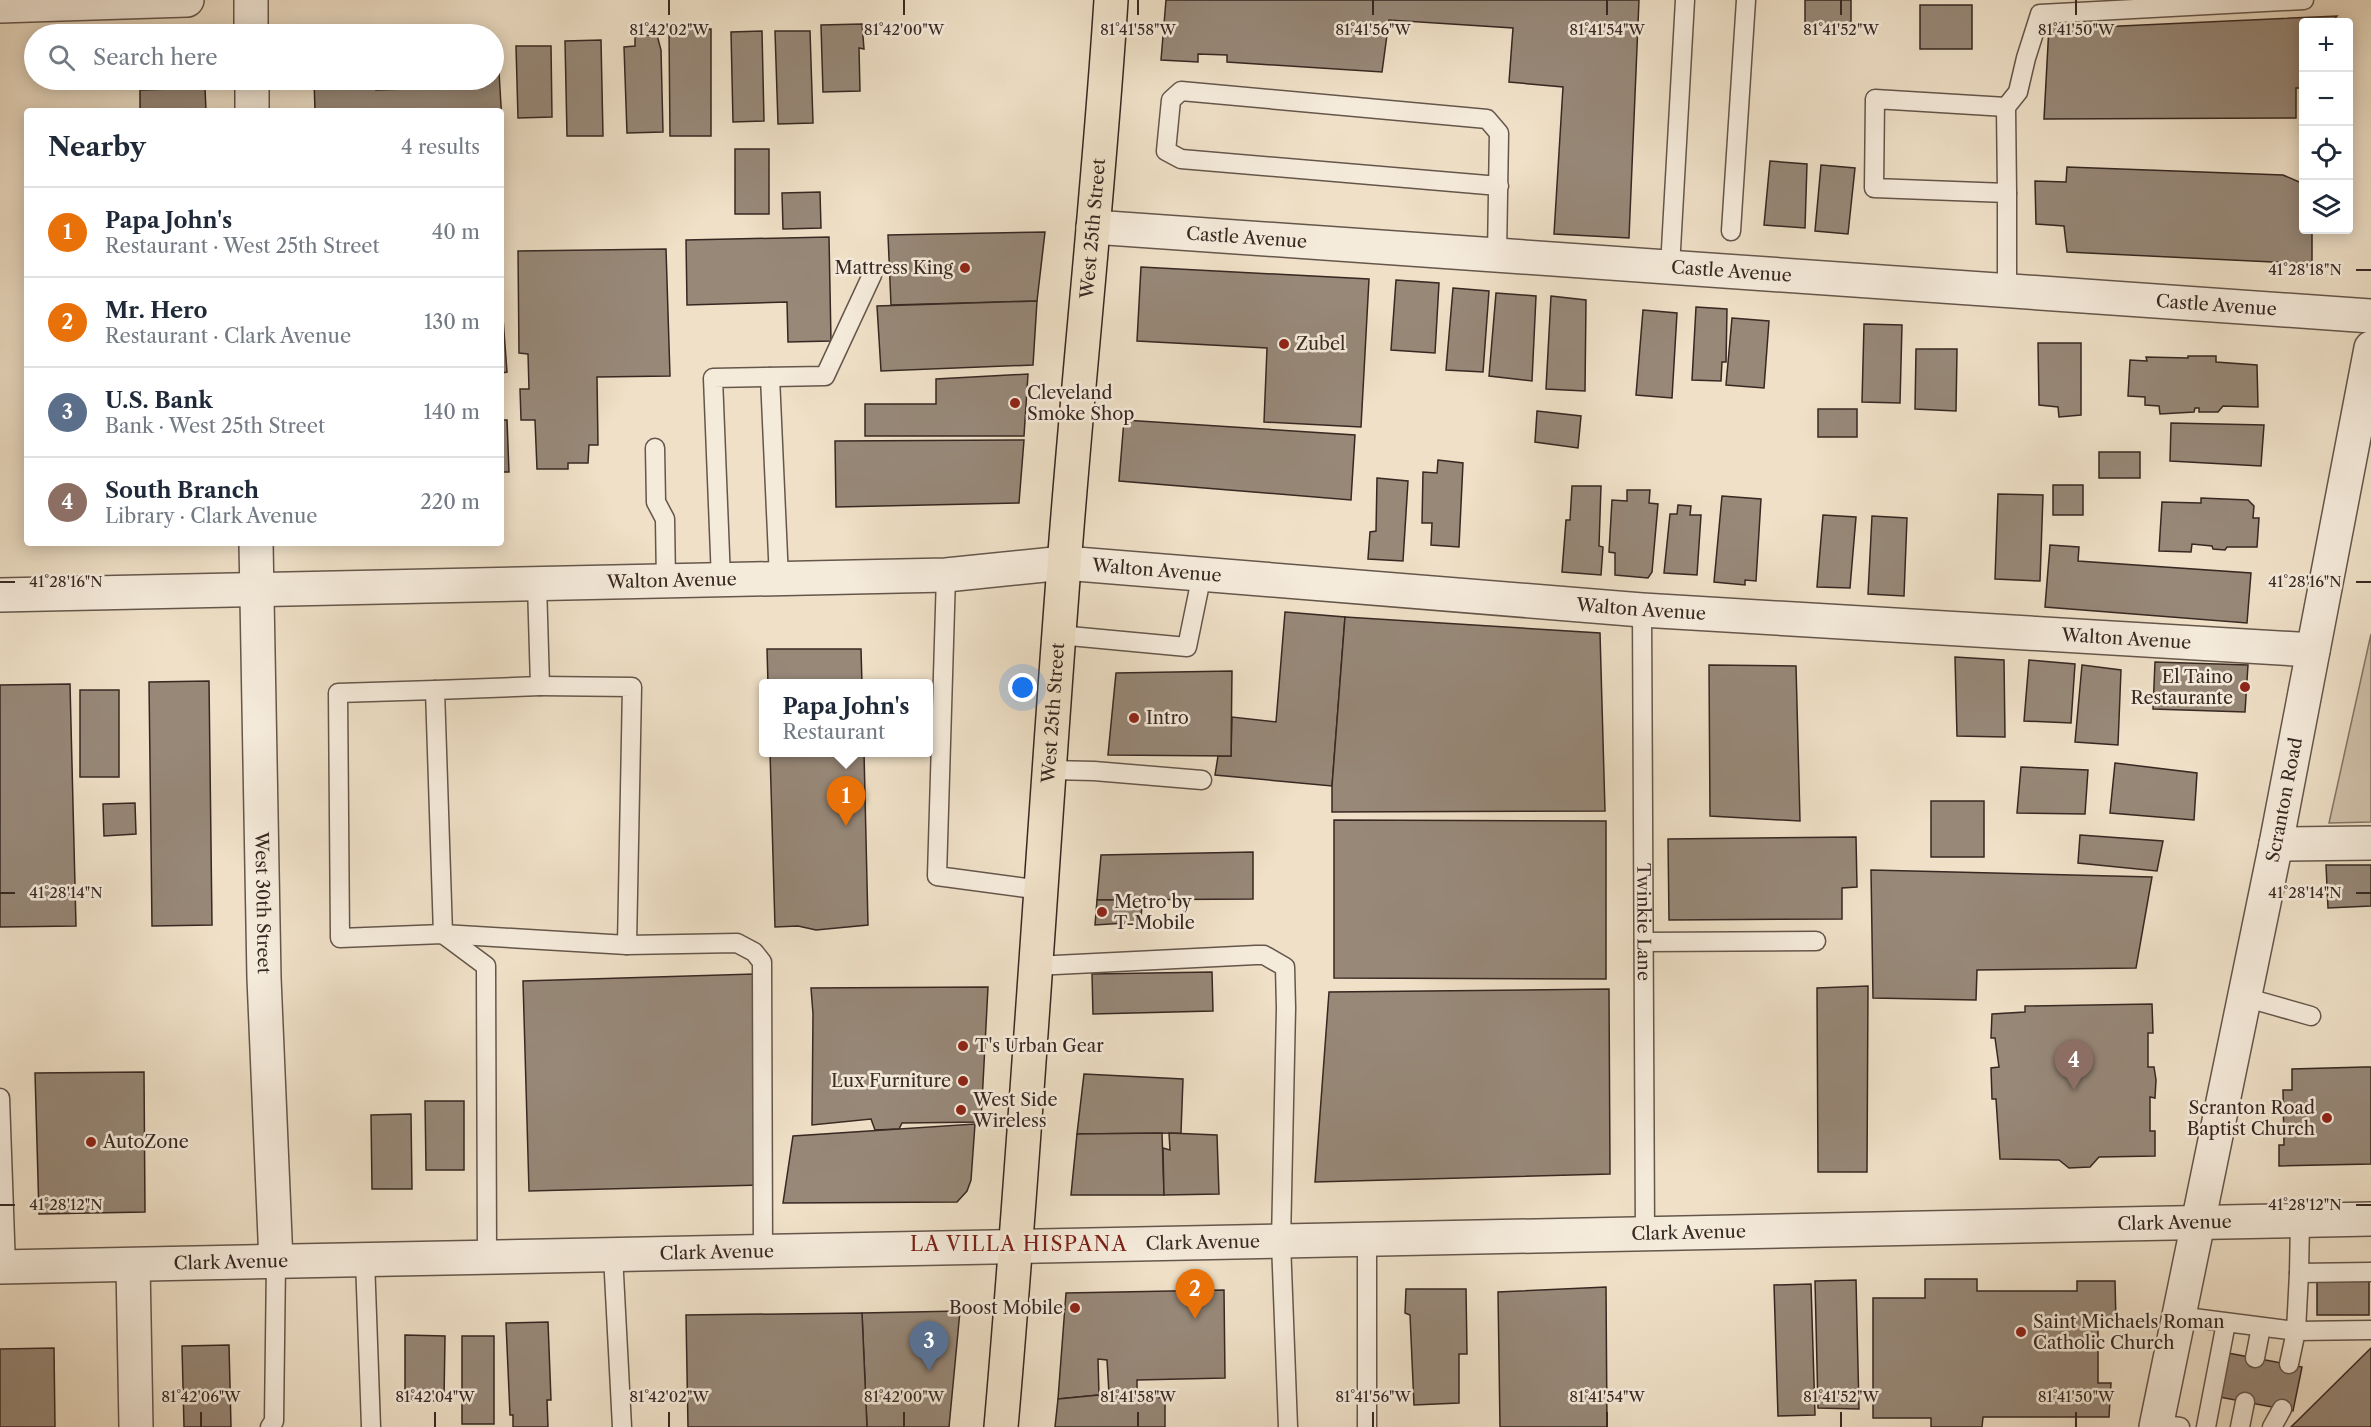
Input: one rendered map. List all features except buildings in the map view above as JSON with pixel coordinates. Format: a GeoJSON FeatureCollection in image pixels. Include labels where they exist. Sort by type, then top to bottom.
{"type":"FeatureCollection","features":[{"type":"Feature","properties":{"kind":"main road","name":"West 25th Street"},"geometry":{"type":"LineString","coordinates":[[1001,1427],[1017,1246],[1064,562],[1111,0]]}},
{"type":"Feature","properties":{"kind":"street"},"geometry":{"type":"LineString","coordinates":[[0,6],[187,0]]}},
{"type":"Feature","properties":{"kind":"street"},"geometry":{"type":"LineString","coordinates":[[251,0],[251,24]]}},
{"type":"Feature","properties":{"kind":"street"},"geometry":{"type":"LineString","coordinates":[[252,90],[252,108]]}},
{"type":"Feature","properties":{"kind":"street","name":"Castle Avenue"},"geometry":{"type":"LineString","coordinates":[[1093,227],[2371,316]]}},
{"type":"Feature","properties":{"kind":"street","name":"Scranton Road"},"geometry":{"type":"LineString","coordinates":[[2164,1426],[2178,1316],[2276,844],[2371,350]]}},
{"type":"Feature","properties":{"kind":"street","name":"West 30th Street"},"geometry":{"type":"LineString","coordinates":[[256,546],[264,978],[276,1262]]}},
{"type":"Feature","properties":{"kind":"street","name":"Walton Avenue"},"geometry":{"type":"LineString","coordinates":[[0,595],[945,575],[1064,562],[1642,610],[2313,650]]}},
{"type":"Feature","properties":{"kind":"street"},"geometry":{"type":"LineString","coordinates":[[2276,844],[2371,843]]}},
{"type":"Feature","properties":{"kind":"street","name":"Clark Avenue"},"geometry":{"type":"LineString","coordinates":[[3,1267],[2371,1219]]}},
{"type":"Feature","properties":{"kind":"street"},"geometry":{"type":"LineString","coordinates":[[133,1265],[136,1427]]}},
{"type":"Feature","properties":{"kind":"lane"},"geometry":{"type":"LineString","coordinates":[[1670,267],[1684,0]]}},
{"type":"Feature","properties":{"kind":"lane"},"geometry":{"type":"LineString","coordinates":[[1731,231],[1746,0]]}},
{"type":"Feature","properties":{"kind":"lane"},"geometry":{"type":"LineString","coordinates":[[2007,290],[2006,106],[2018,92],[2040,14],[2304,0]]}},
{"type":"Feature","properties":{"kind":"lane"},"geometry":{"type":"LineString","coordinates":[[1497,255],[1499,186],[1499,134],[1487,119],[1181,91],[1171,100],[1166,151],[1180,159],[1499,186]]}},
{"type":"Feature","properties":{"kind":"lane"},"geometry":{"type":"LineString","coordinates":[[2006,106],[1875,99],[1874,188],[2007,193]]}},
{"type":"Feature","properties":{"kind":"lane"},"geometry":{"type":"LineString","coordinates":[[721,580],[713,378],[825,376],[872,275]]}},
{"type":"Feature","properties":{"kind":"lane"},"geometry":{"type":"LineString","coordinates":[[770,377],[779,579]]}},
{"type":"Feature","properties":{"kind":"lane"},"geometry":{"type":"LineString","coordinates":[[655,448],[656,502],[664,519],[666,582]]}},
{"type":"Feature","properties":{"kind":"lane"},"geometry":{"type":"LineString","coordinates":[[1059,635],[1187,647],[1202,574]]}},
{"type":"Feature","properties":{"kind":"lane"},"geometry":{"type":"LineString","coordinates":[[945,575],[937,876],[1041,890]]}},
{"type":"Feature","properties":{"kind":"lane"},"geometry":{"type":"LineString","coordinates":[[537,584],[540,686]]}},
{"type":"Feature","properties":{"kind":"lane","name":"Twinkie Lane"},"geometry":{"type":"LineString","coordinates":[[1642,610],[1645,1235]]}},
{"type":"Feature","properties":{"kind":"lane"},"geometry":{"type":"LineString","coordinates":[[627,945],[632,687],[540,686],[338,693],[340,938],[443,934],[627,945],[737,944],[754,952],[762,962],[763,1252]]}},
{"type":"Feature","properties":{"kind":"lane"},"geometry":{"type":"LineString","coordinates":[[435,690],[443,934]]}},
{"type":"Feature","properties":{"kind":"lane"},"geometry":{"type":"LineString","coordinates":[[1050,770],[1094,771],[1202,780]]}},
{"type":"Feature","properties":{"kind":"lane"},"geometry":{"type":"LineString","coordinates":[[443,934],[486,966],[487,1258]]}},
{"type":"Feature","properties":{"kind":"lane"},"geometry":{"type":"LineString","coordinates":[[1644,942],[1816,941]]}},
{"type":"Feature","properties":{"kind":"lane"},"geometry":{"type":"LineString","coordinates":[[1035,966],[1264,955],[1285,967],[1281,1242],[1288,1427]]}},
{"type":"Feature","properties":{"kind":"lane"},"geometry":{"type":"LineString","coordinates":[[2244,997],[2311,1016]]}},
{"type":"Feature","properties":{"kind":"lane"},"geometry":{"type":"LineString","coordinates":[[0,1098],[3,1267]]}},
{"type":"Feature","properties":{"kind":"lane"},"geometry":{"type":"LineString","coordinates":[[2289,1364],[2296,1330],[2300,1221]]}},
{"type":"Feature","properties":{"kind":"lane"},"geometry":{"type":"LineString","coordinates":[[1367,1240],[1367,1427]]}},
{"type":"Feature","properties":{"kind":"lane"},"geometry":{"type":"LineString","coordinates":[[613,1255],[622,1427]]}},
{"type":"Feature","properties":{"kind":"lane"},"geometry":{"type":"LineString","coordinates":[[364,1260],[368,1423]]}},
{"type":"Feature","properties":{"kind":"lane"},"geometry":{"type":"LineString","coordinates":[[270,1427],[274,1421],[276,1262]]}},
{"type":"Feature","properties":{"kind":"lane"},"geometry":{"type":"LineString","coordinates":[[2299,1273],[2371,1272]]}},
{"type":"Feature","properties":{"kind":"lane"},"geometry":{"type":"LineString","coordinates":[[2178,1316],[2296,1330],[2371,1330]]}},
{"type":"Feature","properties":{"kind":"lane"},"geometry":{"type":"LineString","coordinates":[[2206,1427],[2226,1323]]}},
{"type":"Feature","properties":{"kind":"lane"},"geometry":{"type":"LineString","coordinates":[[2255,1358],[2261,1327]]}},
{"type":"Feature","properties":{"kind":"lane"},"geometry":{"type":"LineString","coordinates":[[2240,1427],[2245,1402]]}},
{"type":"Feature","properties":{"kind":"lane"},"geometry":{"type":"LineString","coordinates":[[2272,1427],[2282,1409]]}},
{"type":"Feature","properties":{"kind":"shaded area"},"geometry":{"type":"Polygon","coordinates":[[[2371,634],[2371,822],[2329,823],[2371,634]]]}},
{"type":"Feature","properties":{"kind":"place","name":"Mattress King"},"geometry":{"type":"Point","coordinates":[965,268]}},
{"type":"Feature","properties":{"kind":"place","name":"Zubel"},"geometry":{"type":"Point","coordinates":[1284,344]}},
{"type":"Feature","properties":{"kind":"place","name":"Cleveland Smoke Shop"},"geometry":{"type":"Point","coordinates":[1015,403]}},
{"type":"Feature","properties":{"kind":"place","name":"El Taino Restaurante"},"geometry":{"type":"Point","coordinates":[2245,687]}},
{"type":"Feature","properties":{"kind":"place","name":"Intro"},"geometry":{"type":"Point","coordinates":[1134,718]}},
{"type":"Feature","properties":{"kind":"place","name":"Papa John's"},"geometry":{"type":"Point","coordinates":[846,826]}},
{"type":"Feature","properties":{"kind":"place","name":"Metro by T-Mobile"},"geometry":{"type":"Point","coordinates":[1102,912]}},
{"type":"Feature","properties":{"kind":"place","name":"T's Urban Gear"},"geometry":{"type":"Point","coordinates":[963,1046]}},
{"type":"Feature","properties":{"kind":"place","name":"Lux Furniture"},"geometry":{"type":"Point","coordinates":[963,1081]}},
{"type":"Feature","properties":{"kind":"place","name":"South Branch"},"geometry":{"type":"Point","coordinates":[2074,1090]}},
{"type":"Feature","properties":{"kind":"place","name":"West Side Wireless"},"geometry":{"type":"Point","coordinates":[961,1110]}},
{"type":"Feature","properties":{"kind":"place","name":"Scranton Road Baptist Church"},"geometry":{"type":"Point","coordinates":[2327,1118]}},
{"type":"Feature","properties":{"kind":"place","name":"AutoZone"},"geometry":{"type":"Point","coordinates":[91,1142]}},
{"type":"Feature","properties":{"kind":"place","name":"Boost Mobile"},"geometry":{"type":"Point","coordinates":[1075,1308]}},
{"type":"Feature","properties":{"kind":"place","name":"Mr. Hero"},"geometry":{"type":"Point","coordinates":[1195,1319]}},
{"type":"Feature","properties":{"kind":"place","name":"Saint Michaels Roman Catholic Church"},"geometry":{"type":"Point","coordinates":[2021,1332]}},
{"type":"Feature","properties":{"kind":"place","name":"U.S. Bank"},"geometry":{"type":"Point","coordinates":[929,1371]}},
{"type":"Feature","properties":{"kind":"district","name":"LA VILLA HISPANA"},"geometry":{"type":"Point","coordinates":[1019,1244]}}]}
